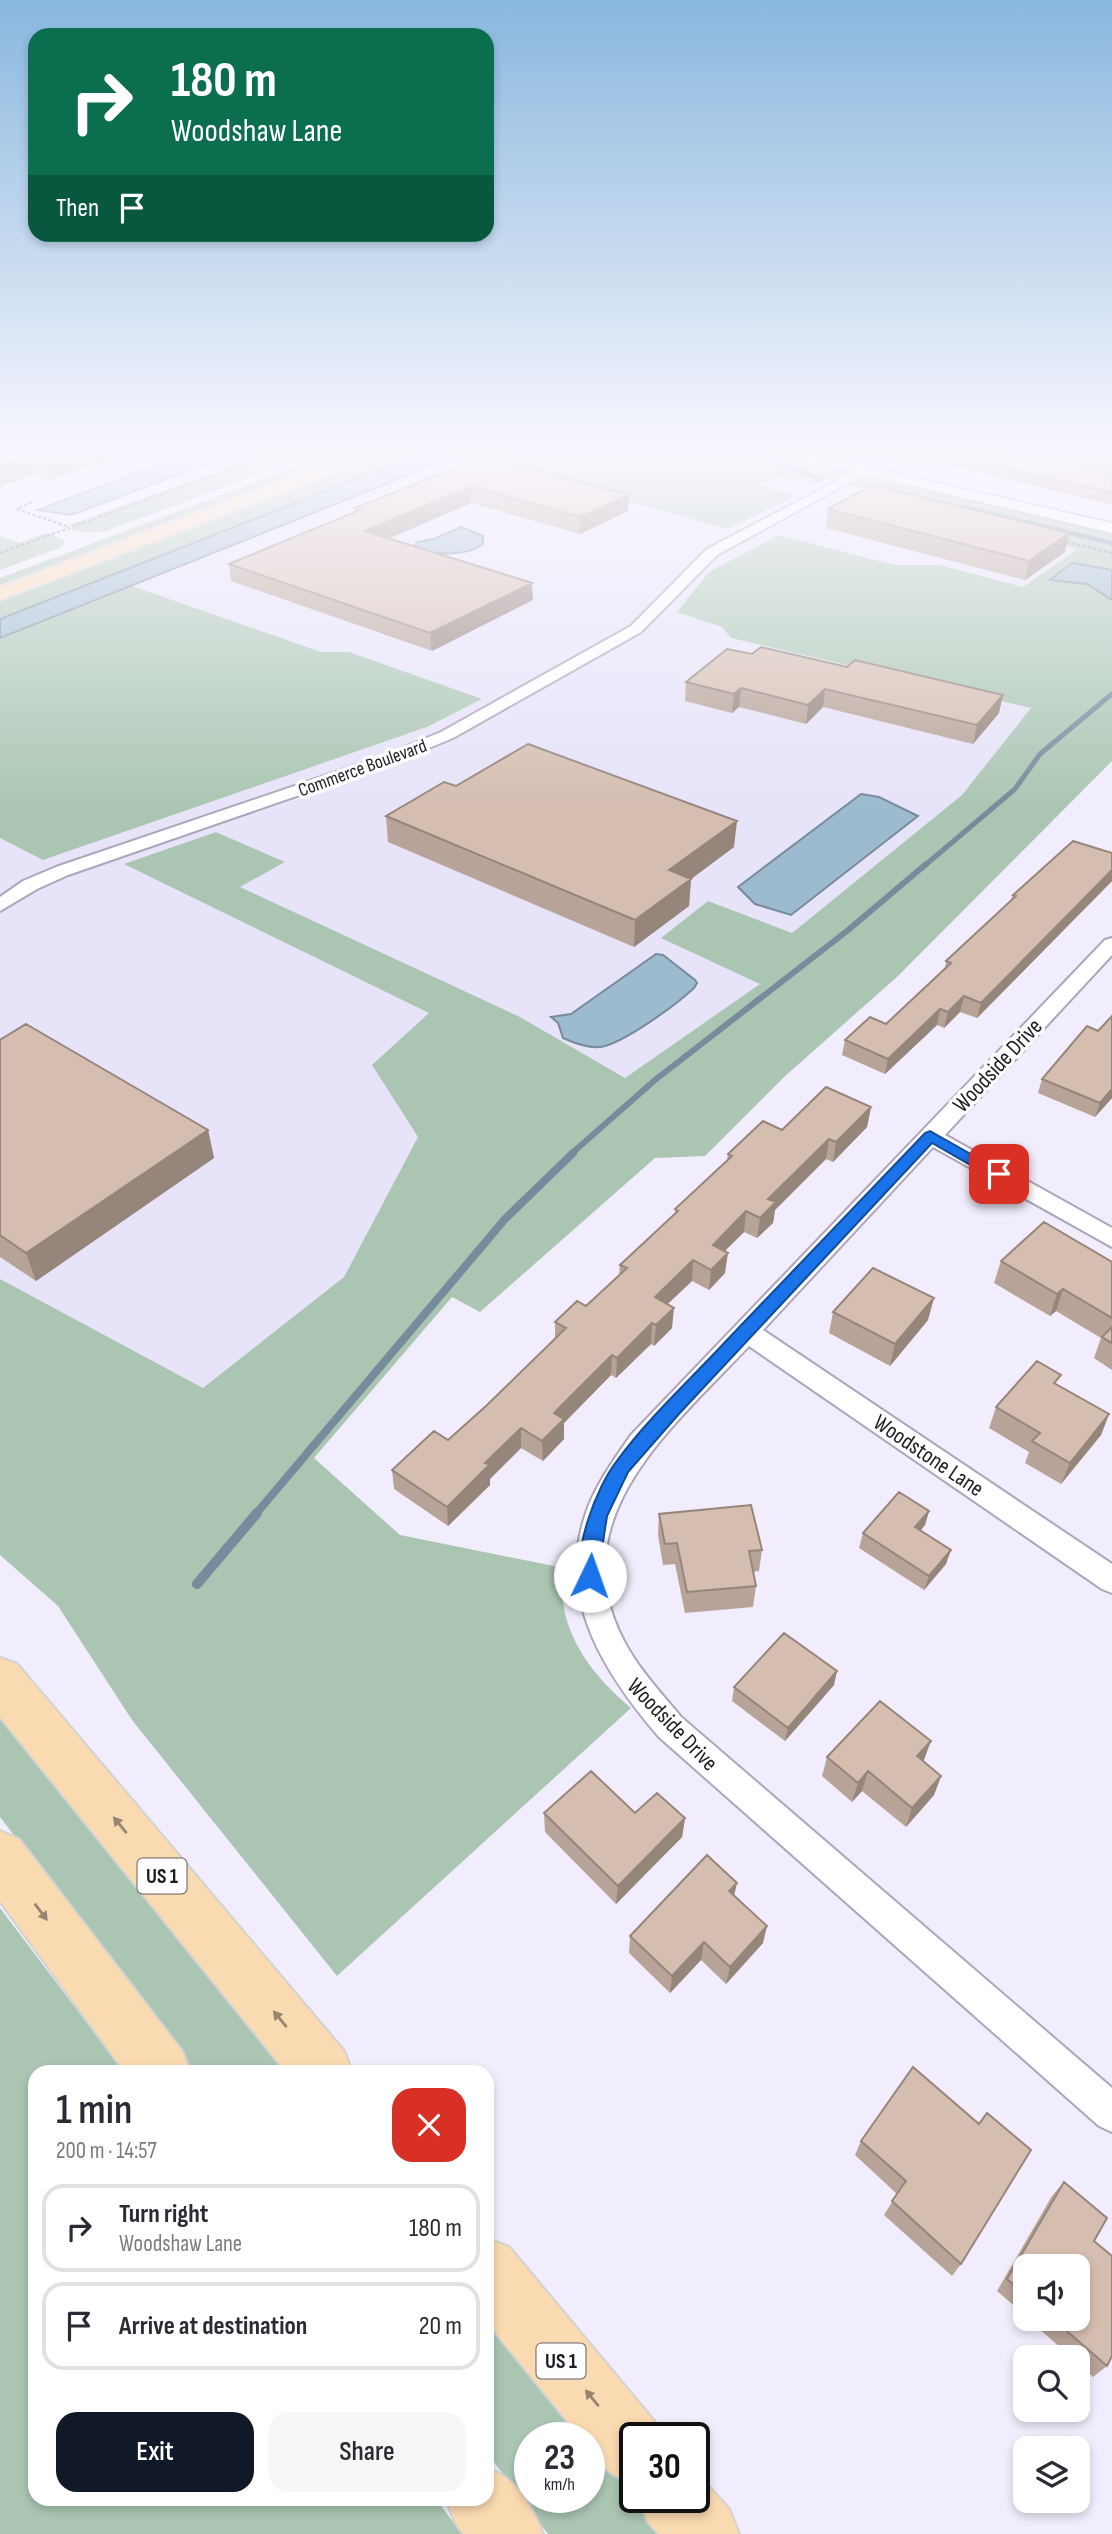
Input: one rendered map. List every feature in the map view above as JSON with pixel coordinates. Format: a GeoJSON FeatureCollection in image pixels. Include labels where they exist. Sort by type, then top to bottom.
{"type":"FeatureCollection","features":[{"type":"Feature","properties":{"kind":"main road"},"geometry":{"type":"LineString","coordinates":[[0,594],[57,572]]}},
{"type":"Feature","properties":{"kind":"main road","name":"US 1"},"geometry":{"type":"LineString","coordinates":[[0,1680],[317,2065]]}},
{"type":"Feature","properties":{"kind":"main road"},"geometry":{"type":"LineString","coordinates":[[0,1857],[156,2065]]}},
{"type":"Feature","properties":{"kind":"main road","name":"US 1"},"geometry":{"type":"LineString","coordinates":[[494,2280],[619,2432]]}},
{"type":"Feature","properties":{"kind":"main road"},"geometry":{"type":"LineString","coordinates":[[486,2506],[508,2534]]}},
{"type":"Feature","properties":{"kind":"main road"},"geometry":{"type":"LineString","coordinates":[[686,2513],[704,2534]]}},
{"type":"Feature","properties":{"kind":"street","name":"Commerce Boulevard"},"geometry":{"type":"LineString","coordinates":[[0,905],[30,885],[85,863],[435,741],[636,629],[691,572]]}},
{"type":"Feature","properties":{"kind":"street","name":"Woodside Drive"},"geometry":{"type":"LineString","coordinates":[[1112,944],[641,1443],[622,1467],[602,1504],[592,1541],[590,1576],[597,1612],[611,1650],[635,1688],[691,1748],[1112,2113]]}},
{"type":"Feature","properties":{"kind":"street"},"geometry":{"type":"LineString","coordinates":[[930,1136],[1112,1238]]}},
{"type":"Feature","properties":{"kind":"street","name":"Woodstone Lane"},"geometry":{"type":"LineString","coordinates":[[746,1331],[1112,1580]]}},
{"type":"Feature","properties":{"kind":"shaded area"},"geometry":{"type":"Polygon","coordinates":[[[166,572],[710,572],[677,612],[722,627],[731,638],[1032,708],[962,795],[792,933],[708,901],[662,938],[761,984],[625,1078],[520,1017],[239,887],[285,862],[216,832],[125,864],[430,1013],[418,1137],[344,1277],[203,1388],[0,1279],[0,838],[44,860],[427,727],[481,699],[349,652],[321,652],[132,586],[166,572]]]}},
{"type":"Feature","properties":{"kind":"shaded area"},"geometry":{"type":"Polygon","coordinates":[[[967,572],[1044,572],[1023,587],[967,572]]]}},
{"type":"Feature","properties":{"kind":"green space"},"geometry":{"type":"Polygon","coordinates":[[[15,572],[47,572],[0,590],[0,578],[15,572]]]}},
{"type":"Feature","properties":{"kind":"green space"},"geometry":{"type":"Polygon","coordinates":[[[73,572],[119,572],[0,619],[0,600],[73,572]]]}},
{"type":"Feature","properties":{"kind":"green space"},"geometry":{"type":"Polygon","coordinates":[[[709,572],[967,572],[1023,587],[1044,572],[1112,572],[1112,761],[898,976],[783,1078],[705,1156],[655,1158],[480,1312],[452,1297],[314,1458],[400,1535],[559,1567],[565,1615],[578,1647],[602,1680],[631,1708],[337,1976],[132,1720],[58,1606],[0,1555],[0,1279],[203,1388],[344,1277],[418,1137],[372,1065],[429,1013],[124,864],[216,832],[285,862],[240,887],[520,1017],[625,1078],[760,984],[661,938],[708,901],[792,933],[962,795],[1031,708],[731,638],[722,627],[677,612],[709,572]]]}},
{"type":"Feature","properties":{"kind":"green space"},"geometry":{"type":"Polygon","coordinates":[[[132,586],[321,652],[349,652],[482,699],[427,727],[43,860],[0,838],[0,638],[132,586]]]}},
{"type":"Feature","properties":{"kind":"green space"},"geometry":{"type":"Polygon","coordinates":[[[0,1714],[285,2065],[190,2065],[0,1817],[0,1714]]]}},
{"type":"Feature","properties":{"kind":"green space"},"geometry":{"type":"Polygon","coordinates":[[[0,1908],[119,2065],[28,2065],[28,2506],[441,2506],[462,2534],[0,2534],[0,1908]]]}},
{"type":"Feature","properties":{"kind":"green space"},"geometry":{"type":"Polygon","coordinates":[[[494,2324],[574,2422],[514,2422],[514,2489],[494,2462],[494,2324]]]}},
{"type":"Feature","properties":{"kind":"green space"},"geometry":{"type":"Polygon","coordinates":[[[605,2460],[619,2477],[619,2513],[648,2513],[665,2534],[548,2534],[532,2513],[605,2513],[605,2460]]]}},
{"type":"Feature","properties":{"kind":"water"},"geometry":{"type":"Polygon","coordinates":[[[119,572],[165,572],[0,638],[0,619],[119,572]]]}},
{"type":"Feature","properties":{"kind":"water"},"geometry":{"type":"Polygon","coordinates":[[[1060,572],[1112,572],[1112,600],[1087,584],[1050,580],[1060,572]]]}},
{"type":"Feature","properties":{"kind":"water"},"geometry":{"type":"Polygon","coordinates":[[[861,794],[879,797],[918,816],[791,915],[755,904],[738,887],[861,794]]]}},
{"type":"Feature","properties":{"kind":"water"},"geometry":{"type":"Polygon","coordinates":[[[656,954],[663,955],[695,980],[697,983],[694,988],[649,1022],[610,1044],[591,1047],[563,1038],[558,1023],[551,1017],[571,1014],[656,954]]]}},
{"type":"Feature","properties":{"kind":"building"},"geometry":{"type":"Polygon","coordinates":[[[253,572],[497,572],[532,583],[430,633],[253,572]]]}},
{"type":"Feature","properties":{"kind":"building"},"geometry":{"type":"Polygon","coordinates":[[[761,647],[847,667],[855,660],[1003,695],[977,725],[825,689],[808,705],[741,688],[734,694],[686,682],[727,649],[752,654],[761,647]]]}},
{"type":"Feature","properties":{"kind":"building"},"geometry":{"type":"Polygon","coordinates":[[[528,744],[737,821],[669,870],[691,879],[635,920],[386,816],[444,782],[456,786],[528,744]]]}},
{"type":"Feature","properties":{"kind":"building"},"geometry":{"type":"Polygon","coordinates":[[[1073,841],[1112,853],[1112,870],[981,1003],[964,996],[948,1012],[940,1009],[888,1059],[845,1040],[870,1017],[886,1024],[951,963],[946,961],[1016,896],[1013,895],[1073,841]]]}},
{"type":"Feature","properties":{"kind":"building"},"geometry":{"type":"Polygon","coordinates":[[[1112,1016],[1112,1089],[1100,1103],[1042,1079],[1087,1026],[1098,1031],[1112,1016]]]}},
{"type":"Feature","properties":{"kind":"building"},"geometry":{"type":"Polygon","coordinates":[[[26,1024],[208,1130],[26,1253],[0,1235],[0,1040],[26,1024]]]}},
{"type":"Feature","properties":{"kind":"building"},"geometry":{"type":"Polygon","coordinates":[[[826,1087],[871,1107],[836,1142],[829,1139],[768,1199],[776,1202],[760,1218],[746,1211],[713,1245],[728,1253],[711,1270],[693,1260],[655,1297],[674,1308],[656,1325],[652,1323],[617,1358],[612,1355],[554,1413],[564,1419],[542,1441],[521,1428],[485,1463],[489,1465],[447,1507],[392,1470],[434,1431],[448,1440],[486,1406],[566,1328],[555,1322],[577,1301],[586,1306],[627,1268],[620,1265],[678,1211],[675,1209],[732,1156],[728,1154],[763,1121],[782,1130],[826,1087]]]}},
{"type":"Feature","properties":{"kind":"building"},"geometry":{"type":"Polygon","coordinates":[[[1044,1222],[1112,1262],[1112,1318],[1063,1289],[1057,1294],[1001,1261],[1044,1222]]]}},
{"type":"Feature","properties":{"kind":"building"},"geometry":{"type":"Polygon","coordinates":[[[873,1268],[934,1298],[895,1344],[833,1312],[873,1268]]]}},
{"type":"Feature","properties":{"kind":"building"},"geometry":{"type":"Polygon","coordinates":[[[1112,1327],[1112,1343],[1102,1337],[1112,1327]]]}},
{"type":"Feature","properties":{"kind":"building"},"geometry":{"type":"Polygon","coordinates":[[[1037,1361],[1061,1375],[1054,1383],[1109,1414],[1070,1463],[1032,1441],[1040,1433],[996,1407],[1037,1361]]]}},
{"type":"Feature","properties":{"kind":"building"},"geometry":{"type":"Polygon","coordinates":[[[899,1492],[929,1511],[915,1527],[951,1550],[929,1576],[863,1533],[899,1492]]]}},
{"type":"Feature","properties":{"kind":"building"},"geometry":{"type":"Polygon","coordinates":[[[751,1505],[762,1550],[749,1551],[756,1586],[687,1592],[677,1543],[665,1544],[659,1514],[751,1505]]]}},
{"type":"Feature","properties":{"kind":"building"},"geometry":{"type":"Polygon","coordinates":[[[784,1633],[837,1671],[788,1728],[734,1687],[784,1633]]]}},
{"type":"Feature","properties":{"kind":"building"},"geometry":{"type":"Polygon","coordinates":[[[880,1701],[931,1741],[917,1756],[941,1776],[912,1808],[868,1771],[858,1783],[827,1757],[880,1701]]]}},
{"type":"Feature","properties":{"kind":"building"},"geometry":{"type":"Polygon","coordinates":[[[591,1771],[635,1813],[657,1793],[685,1818],[618,1886],[544,1813],[591,1771]]]}},
{"type":"Feature","properties":{"kind":"building"},"geometry":{"type":"Polygon","coordinates":[[[707,1855],[737,1883],[729,1891],[767,1926],[730,1967],[704,1942],[672,1976],[630,1936],[707,1855]]]}},
{"type":"Feature","properties":{"kind":"building"},"geometry":{"type":"Polygon","coordinates":[[[913,2067],[979,2124],[987,2113],[1031,2150],[961,2264],[892,2201],[906,2181],[861,2141],[913,2067]]]}},
{"type":"Feature","properties":{"kind":"building"},"geometry":{"type":"Polygon","coordinates":[[[1064,2182],[1107,2218],[1094,2241],[1112,2256],[1112,2356],[1107,2366],[1090,2351],[1090,2345],[1083,2345],[1067,2331],[1090,2331],[1090,2254],[1022,2254],[1064,2182]]]}},
{"type":"Feature","properties":{"kind":"building"},"geometry":{"type":"Polygon","coordinates":[[[1013,2269],[1013,2284],[1007,2279],[1013,2269]]]}},
{"type":"Feature","properties":{"kind":"waterway"},"geometry":{"type":"LineString","coordinates":[[923,867],[1015,789],[1040,754],[1112,694]]}},
{"type":"Feature","properties":{"kind":"waterway"},"geometry":{"type":"LineString","coordinates":[[571,1154],[655,1080],[847,931],[925,865]]}},
{"type":"Feature","properties":{"kind":"waterway"},"geometry":{"type":"LineString","coordinates":[[255,1515],[505,1219],[573,1153]]}},
{"type":"Feature","properties":{"kind":"waterway"},"geometry":{"type":"LineString","coordinates":[[197,1584],[257,1513]]}},
{"type":"Feature","properties":{"kind":"route"},"geometry":{"type":"LineString","coordinates":[[590,1576],[592,1541],[598,1516],[607,1492],[622,1467],[641,1443],[930,1136],[999,1174]]}}]}
